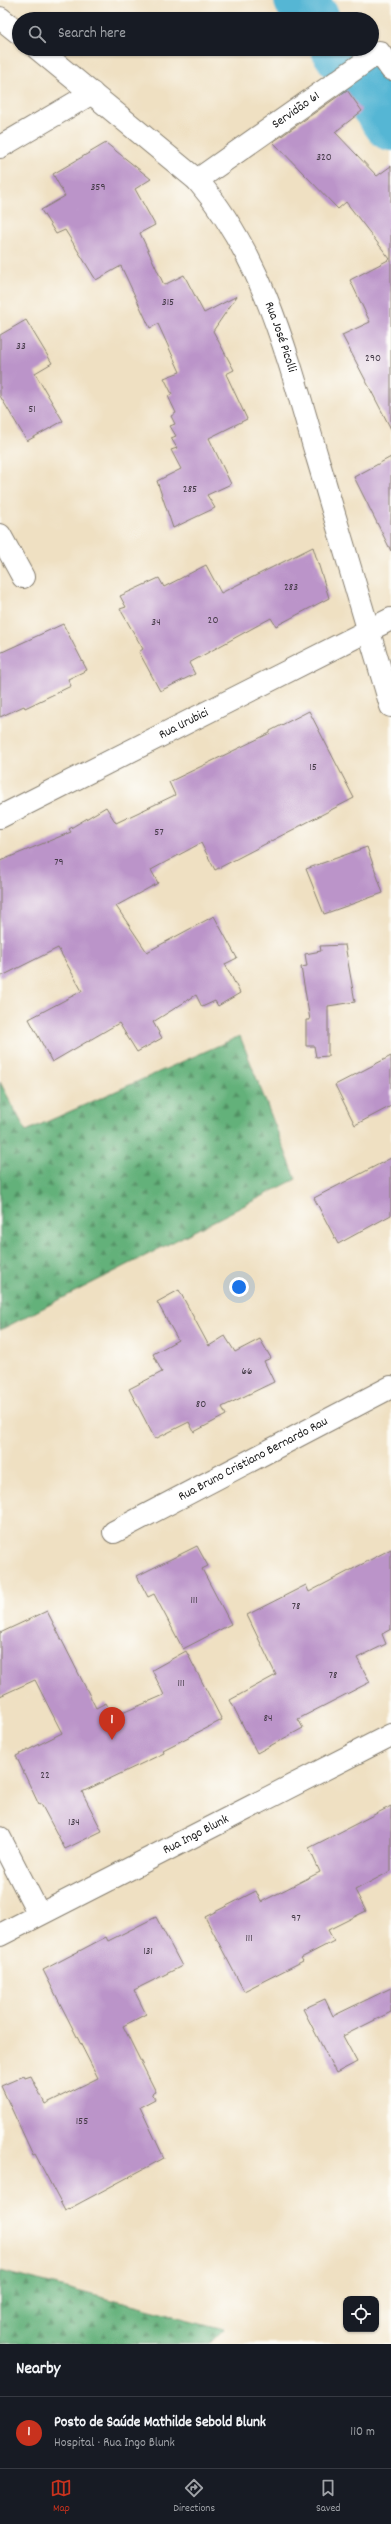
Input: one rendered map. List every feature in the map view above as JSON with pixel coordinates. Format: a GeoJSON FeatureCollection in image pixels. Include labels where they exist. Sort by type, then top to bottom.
{"type":"FeatureCollection","features":[{"type":"Feature","properties":{"kind":"street"},"geometry":{"type":"LineString","coordinates":[[0,18],[12,27]]}},
{"type":"Feature","properties":{"kind":"street","name":"Servidão 61"},"geometry":{"type":"LineString","coordinates":[[379,52],[391,69]]}},
{"type":"Feature","properties":{"kind":"street","name":"Rua José Picolli"},"geometry":{"type":"LineString","coordinates":[[47,56],[197,180],[216,203],[246,250],[275,320],[391,706]]}},
{"type":"Feature","properties":{"kind":"street","name":"Servidão 61"},"geometry":{"type":"LineString","coordinates":[[197,180],[373,56]]}},
{"type":"Feature","properties":{"kind":"street"},"geometry":{"type":"LineString","coordinates":[[0,147],[92,93]]}},
{"type":"Feature","properties":{"kind":"street"},"geometry":{"type":"LineString","coordinates":[[0,534],[23,577]]}},
{"type":"Feature","properties":{"kind":"street","name":"Rua Urubici"},"geometry":{"type":"LineString","coordinates":[[0,817],[391,619]]}},
{"type":"Feature","properties":{"kind":"street","name":"Rua Bruno Cristiano Bernardo Rau"},"geometry":{"type":"LineString","coordinates":[[114,1532],[391,1387]]}},
{"type":"Feature","properties":{"kind":"street","name":"Rua Ingo Blunk"},"geometry":{"type":"LineString","coordinates":[[0,1935],[391,1735]]}},
{"type":"Feature","properties":{"kind":"street"},"geometry":{"type":"LineString","coordinates":[[0,1838],[39,1914]]}},
{"type":"Feature","properties":{"kind":"green space"},"geometry":{"type":"Polygon","coordinates":[[[240,1036],[296,1179],[0,1330],[0,1082],[26,1131],[240,1036]]]}},
{"type":"Feature","properties":{"kind":"green space"},"geometry":{"type":"Polygon","coordinates":[[[0,2271],[224,2329],[209,2344],[0,2344],[0,2271]]]}},
{"type":"Feature","properties":{"kind":"building"},"geometry":{"type":"Polygon","coordinates":[[[347,90],[362,111],[335,132],[377,176],[391,166],[391,429],[342,335],[370,322],[350,280],[390,259],[346,202],[338,209],[273,142],[347,90]]]}},
{"type":"Feature","properties":{"kind":"building"},"geometry":{"type":"Polygon","coordinates":[[[106,143],[151,179],[135,189],[155,225],[140,233],[164,285],[184,275],[204,313],[237,296],[213,331],[234,370],[226,374],[247,419],[209,438],[231,484],[207,495],[215,508],[173,528],[157,481],[181,469],[171,450],[177,448],[171,438],[176,436],[170,426],[175,424],[171,416],[176,413],[168,396],[172,394],[164,378],[180,372],[158,324],[150,328],[121,266],[96,280],[65,230],[56,234],[41,210],[65,196],[53,174],[106,143]]]}},
{"type":"Feature","properties":{"kind":"building"},"geometry":{"type":"Polygon","coordinates":[[[26,320],[52,363],[35,373],[63,421],[27,441],[0,396],[0,335],[26,320]]]}},
{"type":"Feature","properties":{"kind":"building"},"geometry":{"type":"Polygon","coordinates":[[[391,457],[391,551],[354,477],[391,457]]]}},
{"type":"Feature","properties":{"kind":"building"},"geometry":{"type":"Polygon","coordinates":[[[313,547],[329,598],[276,626],[271,618],[189,663],[195,674],[160,691],[139,652],[143,649],[120,609],[126,607],[120,596],[159,578],[164,587],[206,565],[221,593],[313,547]]]}},
{"type":"Feature","properties":{"kind":"building"},"geometry":{"type":"Polygon","coordinates":[[[63,624],[87,670],[68,679],[71,686],[25,708],[24,706],[0,717],[0,653],[63,624]]]}},
{"type":"Feature","properties":{"kind":"building"},"geometry":{"type":"Polygon","coordinates":[[[309,711],[354,798],[215,870],[201,843],[151,870],[158,883],[116,906],[147,952],[214,916],[237,958],[225,964],[240,993],[218,1006],[215,1001],[202,1007],[196,995],[153,1022],[162,1038],[137,1052],[119,1023],[52,1062],[29,1019],[82,991],[58,948],[0,977],[0,861],[71,832],[69,829],[106,807],[116,823],[175,795],[169,782],[270,733],[270,731],[309,711]]]}},
{"type":"Feature","properties":{"kind":"building"},"geometry":{"type":"Polygon","coordinates":[[[367,847],[383,893],[324,914],[306,869],[367,847]]]}},
{"type":"Feature","properties":{"kind":"building"},"geometry":{"type":"Polygon","coordinates":[[[345,945],[355,1002],[328,1006],[328,1056],[316,1057],[314,1046],[306,1046],[306,1020],[310,1020],[301,967],[307,966],[305,954],[321,951],[320,946],[345,945]]]}},
{"type":"Feature","properties":{"kind":"building"},"geometry":{"type":"Polygon","coordinates":[[[391,1056],[391,1106],[355,1125],[335,1085],[391,1056]]]}},
{"type":"Feature","properties":{"kind":"building"},"geometry":{"type":"Polygon","coordinates":[[[391,1158],[391,1215],[338,1244],[314,1198],[391,1158]]]}},
{"type":"Feature","properties":{"kind":"building"},"geometry":{"type":"Polygon","coordinates":[[[179,1290],[209,1346],[225,1336],[235,1352],[260,1339],[271,1358],[264,1361],[274,1382],[222,1407],[226,1415],[194,1432],[189,1422],[155,1439],[129,1389],[162,1372],[153,1354],[178,1340],[157,1302],[179,1290]]]}},
{"type":"Feature","properties":{"kind":"building"},"geometry":{"type":"Polygon","coordinates":[[[197,1546],[208,1566],[202,1569],[231,1624],[183,1649],[154,1594],[148,1597],[137,1576],[197,1546]]]}},
{"type":"Feature","properties":{"kind":"building"},"geometry":{"type":"Polygon","coordinates":[[[391,1549],[391,1629],[382,1634],[386,1644],[357,1658],[370,1682],[298,1719],[303,1728],[257,1753],[230,1700],[276,1675],[247,1615],[306,1585],[309,1592],[391,1549]]]}},
{"type":"Feature","properties":{"kind":"building"},"geometry":{"type":"Polygon","coordinates":[[[47,1611],[96,1708],[106,1703],[113,1717],[164,1695],[152,1670],[186,1651],[222,1720],[163,1750],[164,1753],[82,1792],[102,1831],[65,1849],[41,1804],[39,1805],[16,1756],[62,1733],[35,1680],[0,1696],[0,1633],[47,1611]]]}},
{"type":"Feature","properties":{"kind":"building"},"geometry":{"type":"Polygon","coordinates":[[[391,1806],[391,1871],[355,1890],[366,1911],[328,1930],[334,1941],[301,1958],[303,1961],[244,1991],[205,1917],[256,1891],[261,1902],[320,1872],[309,1848],[391,1806]]]}},
{"type":"Feature","properties":{"kind":"building"},"geometry":{"type":"Polygon","coordinates":[[[156,1917],[182,1966],[134,1990],[146,2014],[123,2026],[156,2092],[152,2094],[155,2099],[140,2107],[164,2158],[65,2211],[35,2154],[33,2155],[1,2086],[24,2076],[25,2078],[31,2076],[45,2104],[98,2078],[43,1970],[106,1937],[108,1941],[156,1917]]]}},
{"type":"Feature","properties":{"kind":"building"},"geometry":{"type":"Polygon","coordinates":[[[391,1988],[391,2012],[343,2036],[357,2062],[336,2073],[303,2009],[325,1999],[333,2016],[391,1988]]]}},
{"type":"Feature","properties":{"kind":"waterway"},"geometry":{"type":"LineString","coordinates":[[300,0],[309,12]]}},
{"type":"Feature","properties":{"kind":"waterway"},"geometry":{"type":"LineString","coordinates":[[342,56],[345,61]]}},
{"type":"Feature","properties":{"kind":"waterway"},"geometry":{"type":"LineString","coordinates":[[366,91],[391,125]]}},
{"type":"Feature","properties":{"kind":"place","name":"Posto de Saúde Mathilde Sebold Blunk"},"geometry":{"type":"Point","coordinates":[112,1740]}}]}
